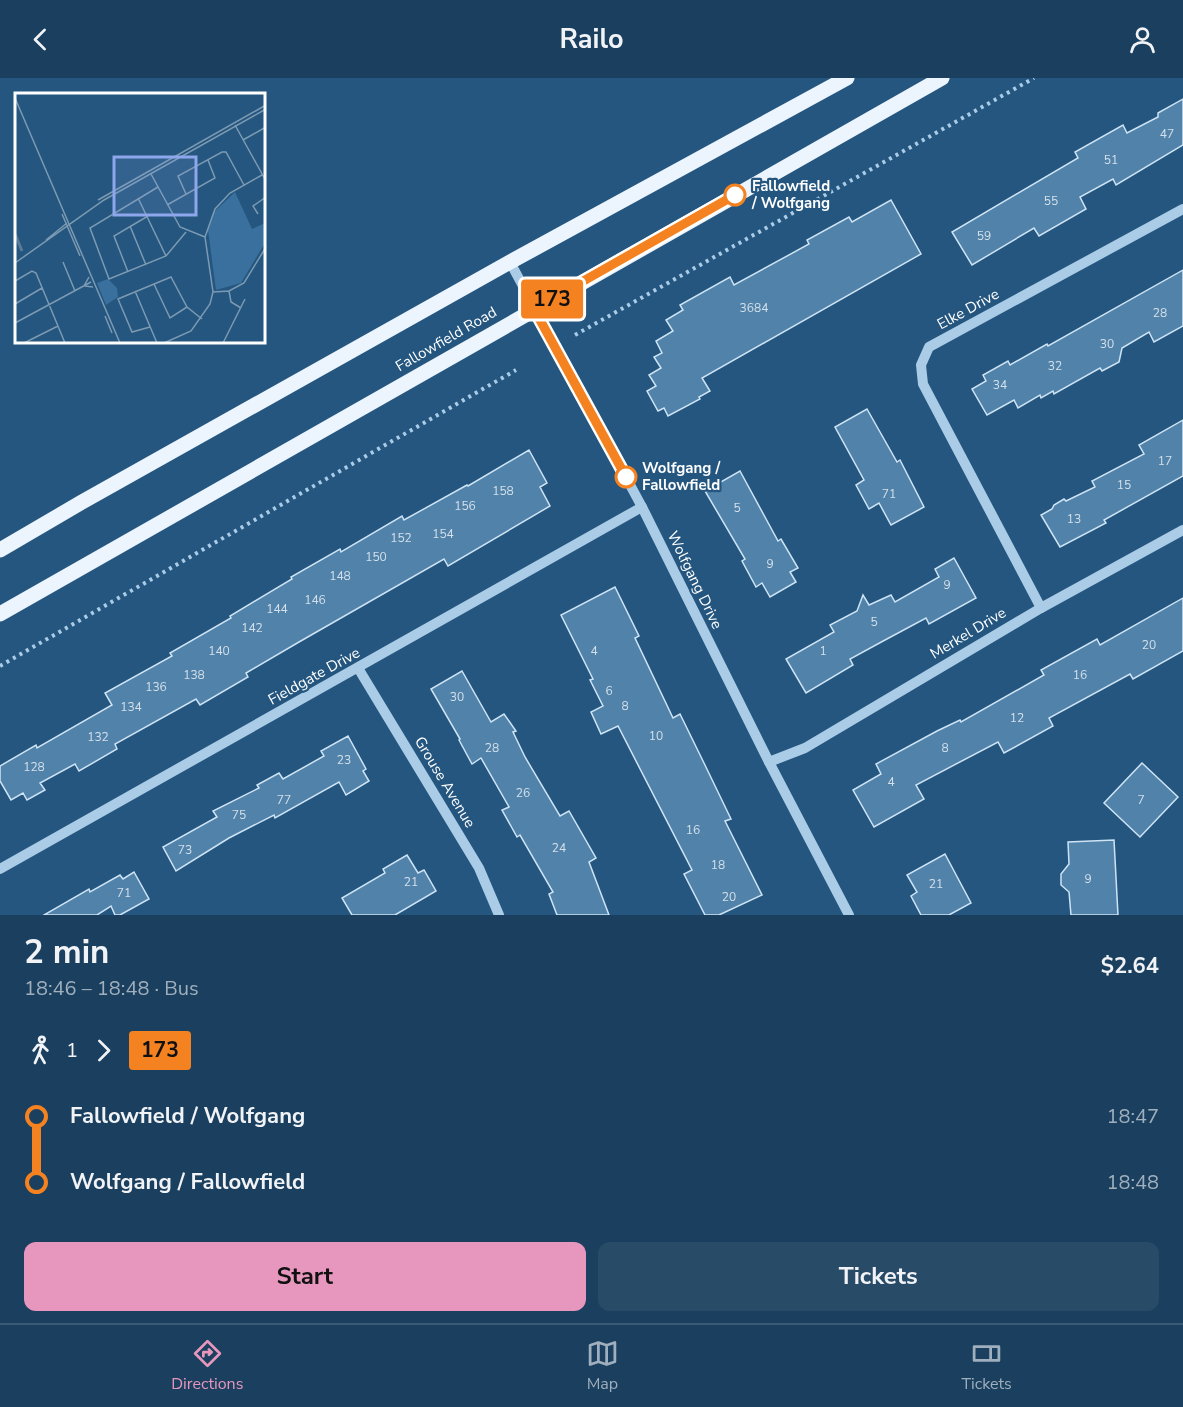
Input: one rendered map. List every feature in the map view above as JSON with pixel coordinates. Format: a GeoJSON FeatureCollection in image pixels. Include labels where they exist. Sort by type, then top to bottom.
{"type":"FeatureCollection","features":[{"type":"Feature","properties":{"kind":"main road"},"geometry":{"type":"LineString","coordinates":[[0,550],[81,502],[510,262],[847,78]]}},
{"type":"Feature","properties":{"kind":"main road","name":"Fallowfield Road"},"geometry":{"type":"LineString","coordinates":[[0,614],[942,78]]}},
{"type":"Feature","properties":{"kind":"street","name":"Elke Drive"},"geometry":{"type":"LineString","coordinates":[[1041,608],[923,384],[921,365],[929,347],[1183,209]]}},
{"type":"Feature","properties":{"kind":"street","name":"Wolfgang Drive"},"geometry":{"type":"LineString","coordinates":[[510,262],[642,507],[769,762],[849,915]]}},
{"type":"Feature","properties":{"kind":"street","name":"Fieldgate Drive"},"geometry":{"type":"LineString","coordinates":[[0,869],[642,507]]}},
{"type":"Feature","properties":{"kind":"street","name":"Merkel Drive"},"geometry":{"type":"LineString","coordinates":[[769,762],[804,748],[1041,608],[1183,530]]}},
{"type":"Feature","properties":{"kind":"street","name":"Grouse Avenue"},"geometry":{"type":"LineString","coordinates":[[358,668],[479,868],[499,915]]}},
{"type":"Feature","properties":{"kind":"path"},"geometry":{"type":"LineString","coordinates":[[575,335],[1034,78]]}},
{"type":"Feature","properties":{"kind":"path"},"geometry":{"type":"LineString","coordinates":[[0,666],[516,370]]}},
{"type":"Feature","properties":{"kind":"building"},"geometry":{"type":"Polygon","coordinates":[[[1183,99],[1183,145],[1116,185],[1113,179],[1080,197],[1086,209],[1039,236],[1034,228],[972,265],[952,232],[1078,158],[1075,152],[1123,125],[1127,133],[1158,117],[1158,113],[1183,99]]]}},
{"type":"Feature","properties":{"kind":"building"},"geometry":{"type":"Polygon","coordinates":[[[891,200],[921,254],[702,378],[710,391],[699,397],[700,399],[668,416],[664,408],[658,411],[647,391],[656,386],[649,375],[661,368],[654,357],[662,353],[656,341],[673,331],[666,320],[683,310],[680,305],[730,277],[734,285],[809,244],[807,240],[849,217],[852,222],[891,200]]]}},
{"type":"Feature","properties":{"kind":"building"},"geometry":{"type":"Polygon","coordinates":[[[1183,270],[1183,326],[1154,342],[1149,332],[1122,348],[1119,362],[1102,371],[1100,368],[1054,394],[1053,391],[1041,398],[1040,395],[1018,408],[1014,400],[987,415],[972,389],[986,381],[983,375],[1008,361],[1010,365],[1047,344],[1048,346],[1183,270]]]}},
{"type":"Feature","properties":{"kind":"building"},"geometry":{"type":"Polygon","coordinates":[[[867,409],[897,462],[900,460],[924,507],[891,525],[879,503],[869,509],[856,485],[864,480],[835,427],[867,409]]]}},
{"type":"Feature","properties":{"kind":"building"},"geometry":{"type":"Polygon","coordinates":[[[1183,420],[1183,476],[1104,520],[1106,523],[1060,547],[1041,515],[1064,499],[1066,501],[1095,487],[1092,481],[1144,454],[1139,445],[1183,420]]]}},
{"type":"Feature","properties":{"kind":"building"},"geometry":{"type":"Polygon","coordinates":[[[529,450],[547,483],[540,487],[550,506],[448,566],[444,559],[246,673],[248,677],[200,705],[196,699],[115,744],[117,749],[79,771],[75,764],[40,783],[45,790],[27,800],[23,793],[11,800],[0,781],[0,766],[36,745],[37,748],[112,705],[105,693],[172,656],[170,653],[231,618],[230,616],[292,579],[291,577],[340,549],[341,552],[402,516],[404,520],[468,486],[529,450]]]}},
{"type":"Feature","properties":{"kind":"building"},"geometry":{"type":"Polygon","coordinates":[[[740,471],[778,541],[781,539],[798,568],[790,572],[796,582],[770,597],[762,583],[756,587],[742,561],[745,559],[705,491],[740,471]]]}},
{"type":"Feature","properties":{"kind":"building"},"geometry":{"type":"Polygon","coordinates":[[[954,558],[976,598],[929,624],[926,618],[850,659],[853,665],[806,693],[786,659],[834,632],[830,625],[857,611],[863,595],[869,605],[891,595],[895,602],[939,577],[935,569],[954,558]]]}},
{"type":"Feature","properties":{"kind":"building"},"geometry":{"type":"Polygon","coordinates":[[[615,587],[639,636],[635,638],[673,718],[680,714],[731,819],[725,821],[762,895],[719,915],[705,915],[684,874],[692,870],[618,726],[601,734],[591,712],[603,706],[590,680],[593,679],[561,615],[615,587]]]}},
{"type":"Feature","properties":{"kind":"building"},"geometry":{"type":"Polygon","coordinates":[[[1183,598],[1183,651],[1133,679],[1130,674],[1049,718],[1053,726],[1004,753],[998,742],[916,785],[924,799],[874,827],[853,790],[881,774],[876,764],[937,731],[960,720],[961,722],[1044,675],[1041,670],[1097,639],[1100,645],[1183,598]]]}},
{"type":"Feature","properties":{"kind":"building"},"geometry":{"type":"Polygon","coordinates":[[[462,671],[491,722],[504,714],[516,731],[513,732],[525,757],[560,816],[569,811],[596,858],[589,862],[609,915],[557,915],[549,894],[553,892],[520,835],[517,837],[502,810],[509,807],[481,758],[472,764],[431,689],[462,671]]]}},
{"type":"Feature","properties":{"kind":"building"},"geometry":{"type":"Polygon","coordinates":[[[348,736],[366,769],[363,771],[369,781],[346,795],[339,782],[275,818],[274,815],[229,838],[176,871],[163,847],[217,817],[213,811],[259,788],[257,785],[279,773],[283,779],[324,756],[321,751],[348,736]]]}},
{"type":"Feature","properties":{"kind":"building"},"geometry":{"type":"Polygon","coordinates":[[[1142,763],[1178,797],[1140,837],[1104,803],[1142,763]]]}},
{"type":"Feature","properties":{"kind":"building"},"geometry":{"type":"Polygon","coordinates":[[[1114,840],[1118,915],[1071,915],[1069,892],[1061,885],[1061,874],[1069,864],[1068,842],[1114,840]]]}},
{"type":"Feature","properties":{"kind":"building"},"geometry":{"type":"Polygon","coordinates":[[[945,854],[971,903],[949,915],[921,915],[911,896],[917,892],[907,875],[945,854]]]}},
{"type":"Feature","properties":{"kind":"building"},"geometry":{"type":"Polygon","coordinates":[[[407,855],[418,873],[424,870],[436,891],[395,915],[352,915],[342,898],[385,873],[383,869],[407,855]]]}},
{"type":"Feature","properties":{"kind":"building"},"geometry":{"type":"Polygon","coordinates":[[[134,872],[149,899],[120,915],[115,915],[111,906],[97,915],[44,915],[89,889],[90,892],[120,875],[123,879],[134,872]]]}},
{"type":"Feature","properties":{"kind":"bus line","name":"173"},"geometry":{"type":"LineString","coordinates":[[626,477],[534,309],[735,195]]}},
{"type":"Feature","properties":{"kind":"place","name":"Fallowfield / Wolfgang"},"geometry":{"type":"Point","coordinates":[735,195]}},
{"type":"Feature","properties":{"kind":"place","name":"Wolfgang / Fallowfield"},"geometry":{"type":"Point","coordinates":[626,477]}}]}
